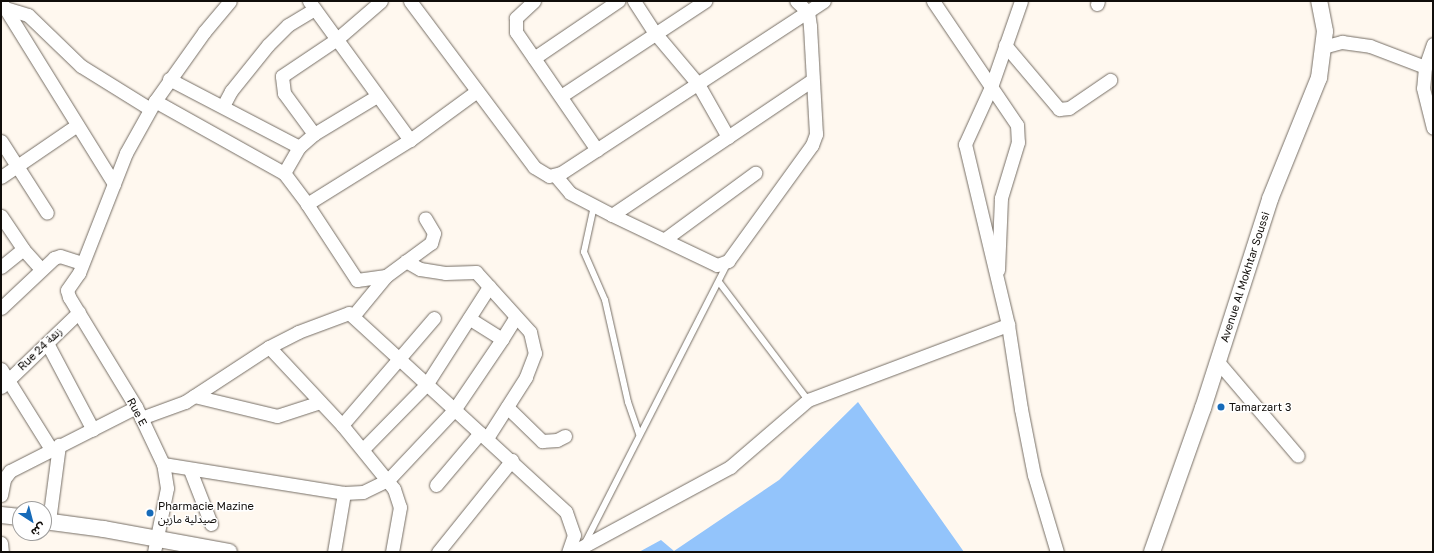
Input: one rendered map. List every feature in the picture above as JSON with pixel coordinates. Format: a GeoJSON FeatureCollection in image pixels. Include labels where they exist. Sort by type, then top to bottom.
{"type":"FeatureCollection","features":[{"type":"Feature","properties":{"kind":"street"},"geometry":{"type":"LineString","coordinates":[[1,308],[41,269],[60,256],[81,263],[126,153],[152,105],[169,79],[230,1]]}},
{"type":"Feature","properties":{"kind":"street"},"geometry":{"type":"LineString","coordinates":[[314,134],[284,93],[282,76],[337,39],[381,1]]}},
{"type":"Feature","properties":{"kind":"street"},"geometry":{"type":"LineString","coordinates":[[410,1],[534,167],[544,174],[555,175],[597,150],[824,1]]}},
{"type":"Feature","properties":{"kind":"street"},"geometry":{"type":"LineString","coordinates":[[534,1],[519,14],[515,23],[516,32],[597,150]]}},
{"type":"Feature","properties":{"kind":"street"},"geometry":{"type":"LineString","coordinates":[[534,58],[618,1]]}},
{"type":"Feature","properties":{"kind":"street"},"geometry":{"type":"LineString","coordinates":[[634,1],[655,33],[698,84],[728,137]]}},
{"type":"Feature","properties":{"kind":"street"},"geometry":{"type":"LineString","coordinates":[[561,96],[705,1]]}},
{"type":"Feature","properties":{"kind":"street"},"geometry":{"type":"LineString","coordinates":[[555,175],[570,193],[612,215],[717,265],[728,261],[812,145],[817,123],[811,81],[808,12],[796,1]]}},
{"type":"Feature","properties":{"kind":"street"},"geometry":{"type":"LineString","coordinates":[[933,1],[991,88],[1018,125],[1020,133],[1002,192],[997,286]]}},
{"type":"Feature","properties":{"kind":"street"},"geometry":{"type":"LineString","coordinates":[[1020,1],[991,88],[965,144],[997,286],[1008,325],[1021,409],[1034,475],[1057,552]]}},
{"type":"Feature","properties":{"kind":"street","name":"Avenue Al Mokhtar Soussi"},"geometry":{"type":"LineString","coordinates":[[1152,552],[1218,362],[1270,199],[1319,78],[1325,31],[1319,1]]}},
{"type":"Feature","properties":{"kind":"street"},"geometry":{"type":"LineString","coordinates":[[3,5],[28,15],[81,66],[152,105],[284,173],[307,204],[357,280],[386,276]]}},
{"type":"Feature","properties":{"kind":"street"},"geometry":{"type":"LineString","coordinates":[[3,5],[114,184]]}},
{"type":"Feature","properties":{"kind":"street"},"geometry":{"type":"LineString","coordinates":[[223,106],[231,91],[268,45],[288,25],[312,5],[410,140]]}},
{"type":"Feature","properties":{"kind":"street"},"geometry":{"type":"LineString","coordinates":[[1323,47],[1342,42],[1370,46],[1424,67]]}},
{"type":"Feature","properties":{"kind":"street"},"geometry":{"type":"LineString","coordinates":[[1433,44],[1424,67],[1423,88],[1433,128]]}},
{"type":"Feature","properties":{"kind":"street"},"geometry":{"type":"LineString","coordinates":[[1005,45],[1059,109],[1069,108],[1110,80]]}},
{"type":"Feature","properties":{"kind":"street"},"geometry":{"type":"LineString","coordinates":[[169,79],[299,147]]}},
{"type":"Feature","properties":{"kind":"street"},"geometry":{"type":"LineString","coordinates":[[612,215],[811,81]]}},
{"type":"Feature","properties":{"kind":"street"},"geometry":{"type":"LineString","coordinates":[[307,204],[410,140],[477,91]]}},
{"type":"Feature","properties":{"kind":"street"},"geometry":{"type":"LineString","coordinates":[[284,173],[299,147],[314,134],[377,96]]}},
{"type":"Feature","properties":{"kind":"street"},"geometry":{"type":"LineString","coordinates":[[1,177],[77,126]]}},
{"type":"Feature","properties":{"kind":"street"},"geometry":{"type":"LineString","coordinates":[[1,141],[47,213]]}},
{"type":"Feature","properties":{"kind":"street"},"geometry":{"type":"LineString","coordinates":[[665,239],[755,172]]}},
{"type":"Feature","properties":{"kind":"street"},"geometry":{"type":"LineString","coordinates":[[1,216],[23,249],[41,269]]}},
{"type":"Feature","properties":{"kind":"street"},"geometry":{"type":"LineString","coordinates":[[353,316],[386,276],[430,243],[434,233],[425,218]]}},
{"type":"Feature","properties":{"kind":"street"},"geometry":{"type":"LineString","coordinates":[[1,267],[23,249]]}},
{"type":"Feature","properties":{"kind":"street"},"geometry":{"type":"LineString","coordinates":[[406,261],[420,269],[445,273],[476,272],[530,332],[535,353],[526,377],[507,407],[484,435],[436,485]]}},
{"type":"Feature","properties":{"kind":"street","name":"Rue E"},"geometry":{"type":"LineString","coordinates":[[81,263],[79,273],[68,286],[69,297],[139,413],[163,464],[167,488],[156,545]]}},
{"type":"Feature","properties":{"kind":"street"},"geometry":{"type":"LineString","coordinates":[[363,450],[426,385],[489,287]]}},
{"type":"Feature","properties":{"kind":"street","name":"Rue 24 زنقة"},"geometry":{"type":"LineString","coordinates":[[5,383],[79,312]]}},
{"type":"Feature","properties":{"kind":"street"},"geometry":{"type":"LineString","coordinates":[[1,495],[4,479],[10,471],[55,447],[93,430],[139,413],[194,396],[269,347],[302,331],[325,324],[341,314],[353,316],[426,385],[512,460],[566,512],[574,535],[568,552]]}},
{"type":"Feature","properties":{"kind":"street"},"geometry":{"type":"LineString","coordinates":[[163,464],[190,470],[344,493],[363,492],[388,480],[454,410],[516,317]]}},
{"type":"Feature","properties":{"kind":"street"},"geometry":{"type":"LineString","coordinates":[[342,424],[397,358],[434,318]]}},
{"type":"Feature","properties":{"kind":"street"},"geometry":{"type":"LineString","coordinates":[[469,318],[502,338]]}},
{"type":"Feature","properties":{"kind":"street"},"geometry":{"type":"LineString","coordinates":[[573,552],[730,467],[808,400],[1008,325]]}},
{"type":"Feature","properties":{"kind":"street"},"geometry":{"type":"LineString","coordinates":[[47,342],[93,430]]}},
{"type":"Feature","properties":{"kind":"street"},"geometry":{"type":"LineString","coordinates":[[269,347],[342,424],[388,480],[399,498],[400,507],[392,552]]}},
{"type":"Feature","properties":{"kind":"street"},"geometry":{"type":"LineString","coordinates":[[1218,362],[1298,456]]}},
{"type":"Feature","properties":{"kind":"street"},"geometry":{"type":"LineString","coordinates":[[1,368],[5,383],[55,447],[48,501]]}},
{"type":"Feature","properties":{"kind":"street"},"geometry":{"type":"LineString","coordinates":[[194,396],[277,416],[320,402]]}},
{"type":"Feature","properties":{"kind":"street"},"geometry":{"type":"LineString","coordinates":[[507,407],[542,440],[557,440],[565,436]]}},
{"type":"Feature","properties":{"kind":"street"},"geometry":{"type":"LineString","coordinates":[[438,552],[512,460]]}},
{"type":"Feature","properties":{"kind":"street"},"geometry":{"type":"LineString","coordinates":[[190,470],[211,524]]}},
{"type":"Feature","properties":{"kind":"street"},"geometry":{"type":"LineString","coordinates":[[334,552],[344,493]]}},
{"type":"Feature","properties":{"kind":"street"},"geometry":{"type":"LineString","coordinates":[[1,515],[12,516]]}},
{"type":"Feature","properties":{"kind":"street"},"geometry":{"type":"LineString","coordinates":[[52,522],[156,545],[229,552]]}},
{"type":"Feature","properties":{"kind":"street"},"geometry":{"type":"LineString","coordinates":[[1,543],[2,552]]}},
{"type":"Feature","properties":{"kind":"lane"},"geometry":{"type":"LineString","coordinates":[[594,206],[584,252],[605,300],[626,395],[639,434]]}},
{"type":"Feature","properties":{"kind":"lane"},"geometry":{"type":"LineString","coordinates":[[584,545],[639,434],[719,282],[728,261]]}},
{"type":"Feature","properties":{"kind":"lane"},"geometry":{"type":"LineString","coordinates":[[719,282],[808,400]]}},
{"type":"Feature","properties":{"kind":"building"},"geometry":{"type":"Polygon","coordinates":[[[858,402],[964,552],[639,552],[661,540],[674,551],[779,480],[858,402]]]}},
{"type":"Feature","properties":{"kind":"place","name":"Tamarzart 3"},"geometry":{"type":"Point","coordinates":[1221,407]}},
{"type":"Feature","properties":{"kind":"place","name":"Pharmacie Mazine صيدلية مازين"},"geometry":{"type":"Point","coordinates":[150,513]}}]}
